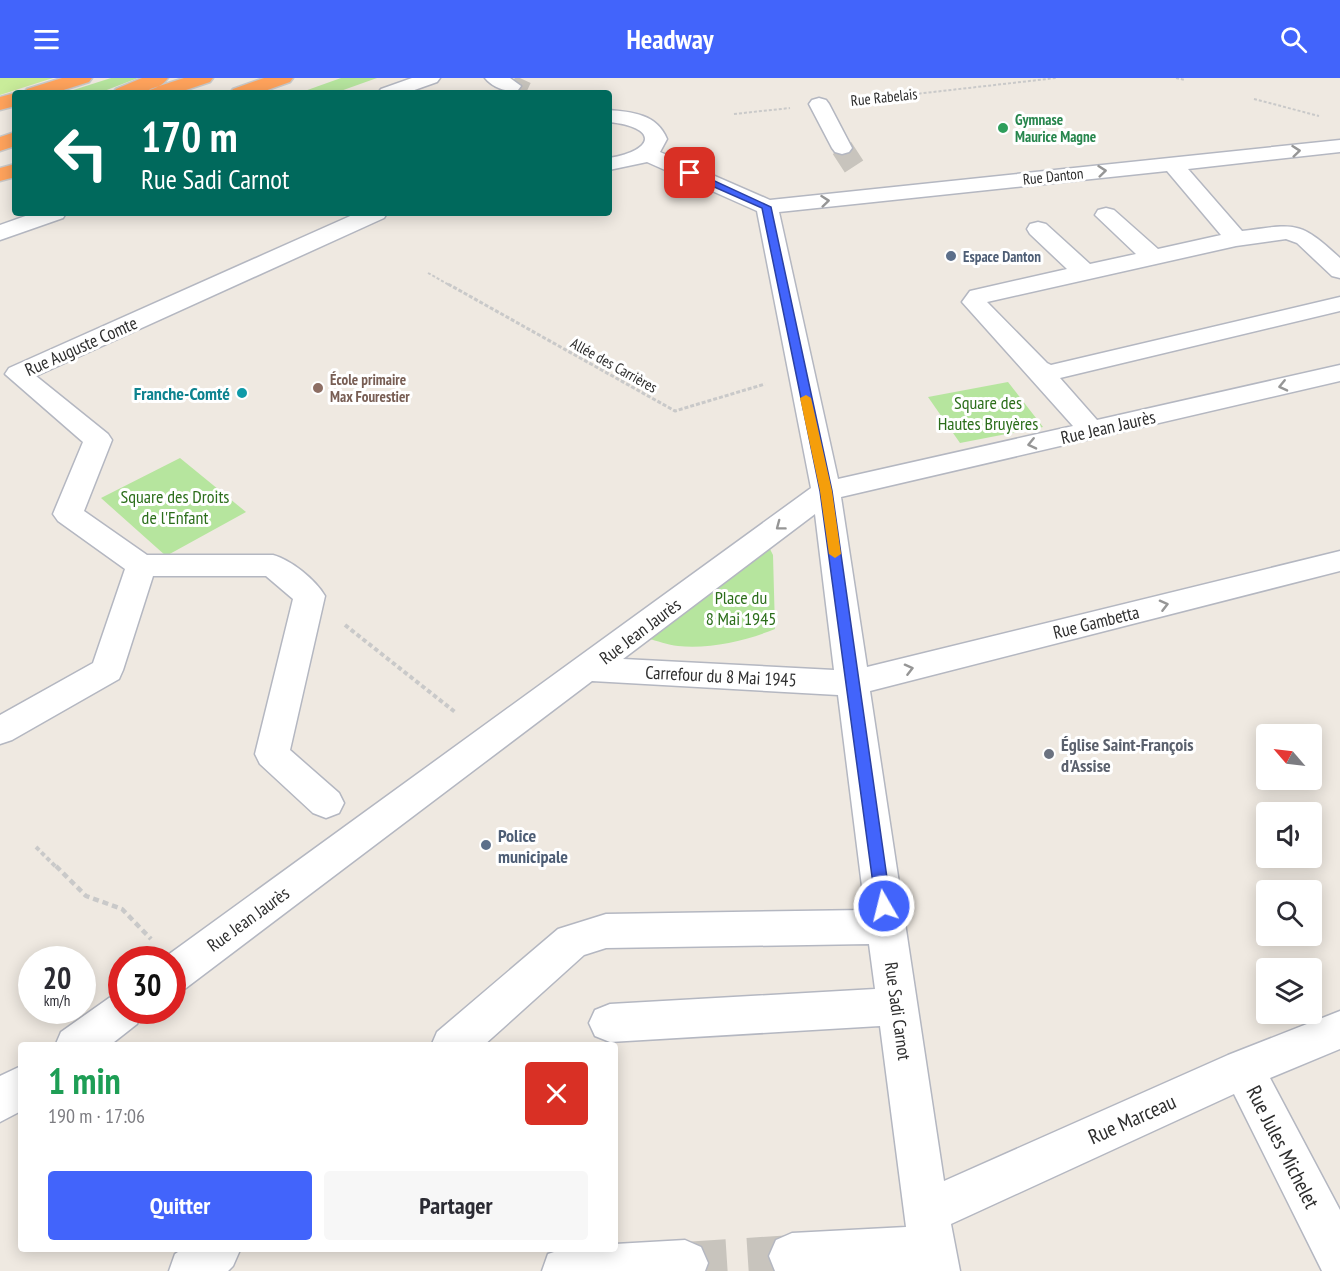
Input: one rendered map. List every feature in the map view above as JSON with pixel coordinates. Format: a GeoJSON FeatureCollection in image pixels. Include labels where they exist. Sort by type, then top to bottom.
{"type":"FeatureCollection","features":[{"type":"Feature","properties":{"kind":"highway"},"geometry":{"type":"LineString","coordinates":[[44,90],[82,78]]}},
{"type":"Feature","properties":{"kind":"highway"},"geometry":{"type":"LineString","coordinates":[[130,90],[158,78]]}},
{"type":"Feature","properties":{"kind":"highway"},"geometry":{"type":"LineString","coordinates":[[166,90],[203,78]]}},
{"type":"Feature","properties":{"kind":"highway"},"geometry":{"type":"LineString","coordinates":[[249,90],[284,78]]}},
{"type":"Feature","properties":{"kind":"street"},"geometry":{"type":"LineString","coordinates":[[396,90],[430,78]]}},
{"type":"Feature","properties":{"kind":"street","name":"Rue Rabelais"},"geometry":{"type":"LineString","coordinates":[[819,104],[842,148]]}},
{"type":"Feature","properties":{"kind":"street"},"geometry":{"type":"LineString","coordinates":[[612,116],[628,117],[652,128],[657,134],[658,141],[655,148],[635,160],[612,164]]}},
{"type":"Feature","properties":{"kind":"street","name":"Rue Danton"},"geometry":{"type":"LineString","coordinates":[[767,207],[1340,146]]}},
{"type":"Feature","properties":{"kind":"street"},"geometry":{"type":"LineString","coordinates":[[647,154],[767,207]]}},
{"type":"Feature","properties":{"kind":"street"},"geometry":{"type":"LineString","coordinates":[[1173,164],[1236,239]]}},
{"type":"Feature","properties":{"kind":"street"},"geometry":{"type":"LineString","coordinates":[[862,177],[874,196]]}},
{"type":"Feature","properties":{"kind":"street","name":"Rue Sadi Carnot"},"geometry":{"type":"LineString","coordinates":[[767,207],[826,491],[932,1244]]}},
{"type":"Feature","properties":{"kind":"street"},"geometry":{"type":"LineString","coordinates":[[1106,215],[1154,258]]}},
{"type":"Feature","properties":{"kind":"street"},"geometry":{"type":"LineString","coordinates":[[0,233],[47,216]]}},
{"type":"Feature","properties":{"kind":"street","name":"Rue Auguste Comte"},"geometry":{"type":"LineString","coordinates":[[141,566],[68,514],[98,440],[18,374],[369,216]]}},
{"type":"Feature","properties":{"kind":"street"},"geometry":{"type":"LineString","coordinates":[[1038,229],[1085,273]]}},
{"type":"Feature","properties":{"kind":"street"},"geometry":{"type":"LineString","coordinates":[[1091,430],[1038,369],[974,302],[979,296],[1236,239],[1288,232],[1305,238],[1340,272]]}},
{"type":"Feature","properties":{"kind":"street"},"geometry":{"type":"LineString","coordinates":[[1038,369],[1050,373],[1340,304]]}},
{"type":"Feature","properties":{"kind":"street","name":"Rue Jean Jaurès"},"geometry":{"type":"LineString","coordinates":[[186,947],[589,669],[826,491],[1340,373]]}},
{"type":"Feature","properties":{"kind":"street","name":"Rue Gambetta"},"geometry":{"type":"LineString","coordinates":[[853,683],[1340,561]]}},
{"type":"Feature","properties":{"kind":"street"},"geometry":{"type":"LineString","coordinates":[[0,731],[107,670],[141,566],[273,565],[309,596],[272,754],[326,803]]}},
{"type":"Feature","properties":{"kind":"street","name":"Carrefour du 8 Mai 1945"},"geometry":{"type":"LineString","coordinates":[[589,669],[853,683]]}},
{"type":"Feature","properties":{"kind":"street"},"geometry":{"type":"LineString","coordinates":[[457,1042],[572,941],[606,931],[886,927]]}},
{"type":"Feature","properties":{"kind":"street"},"geometry":{"type":"LineString","coordinates":[[610,1023],[897,1006]]}},
{"type":"Feature","properties":{"kind":"street"},"geometry":{"type":"LineString","coordinates":[[81,1042],[108,1022]]}},
{"type":"Feature","properties":{"kind":"street","name":"Rue Marceau"},"geometry":{"type":"LineString","coordinates":[[932,1244],[1243,1069],[1340,1030]]}},
{"type":"Feature","properties":{"kind":"street","name":"Rue Jules Michelet"},"geometry":{"type":"LineString","coordinates":[[1243,1069],[1340,1257]]}},
{"type":"Feature","properties":{"kind":"street"},"geometry":{"type":"LineString","coordinates":[[0,1101],[18,1088]]}},
{"type":"Feature","properties":{"kind":"street"},"geometry":{"type":"LineString","coordinates":[[792,1256],[932,1244]]}},
{"type":"Feature","properties":{"kind":"street"},"geometry":{"type":"LineString","coordinates":[[192,1271],[215,1252]]}},
{"type":"Feature","properties":{"kind":"street"},"geometry":{"type":"LineString","coordinates":[[565,1271],[685,1263]]}},
{"type":"Feature","properties":{"kind":"path","name":"Rue Rabelais"},"geometry":{"type":"LineString","coordinates":[[734,114],[1056,78]]}},
{"type":"Feature","properties":{"kind":"path"},"geometry":{"type":"LineString","coordinates":[[1176,78],[1185,80]]}},
{"type":"Feature","properties":{"kind":"path"},"geometry":{"type":"LineString","coordinates":[[1254,99],[1326,117]]}},
{"type":"Feature","properties":{"kind":"path","name":"Allée des Carrières"},"geometry":{"type":"LineString","coordinates":[[428,273],[675,411],[800,374]]}},
{"type":"Feature","properties":{"kind":"path"},"geometry":{"type":"LineString","coordinates":[[309,596],[454,712]]}},
{"type":"Feature","properties":{"kind":"path"},"geometry":{"type":"LineString","coordinates":[[36,847],[86,896],[122,909],[153,946]]}},
{"type":"Feature","properties":{"kind":"green space"},"geometry":{"type":"Polygon","coordinates":[[[0,78],[53,78],[12,90],[0,95],[0,78]]]}},
{"type":"Feature","properties":{"kind":"green space"},"geometry":{"type":"Polygon","coordinates":[[[111,78],[138,78],[107,90],[73,90],[111,78]]]}},
{"type":"Feature","properties":{"kind":"green space"},"geometry":{"type":"Polygon","coordinates":[[[341,78],[377,78],[343,90],[307,90],[341,78]]]}},
{"type":"Feature","properties":{"kind":"green space","name":"Square des Hautes Bruyères"},"geometry":{"type":"Polygon","coordinates":[[[1008,382],[1043,427],[960,443],[928,397],[1008,382]]]}},
{"type":"Feature","properties":{"kind":"green space","name":"Square des Droits de l'Enfant"},"geometry":{"type":"Polygon","coordinates":[[[180,458],[246,512],[166,556],[101,498],[180,458]]]}},
{"type":"Feature","properties":{"kind":"green space","name":"Place du 8 Mai 1945"},"geometry":{"type":"Polygon","coordinates":[[[766,548],[770,549],[773,555],[775,629],[740,640],[690,647],[662,643],[647,638],[766,548]]]}},
{"type":"Feature","properties":{"kind":"tunnel"},"geometry":{"type":"LineString","coordinates":[[511,86],[520,90]]}},
{"type":"Feature","properties":{"kind":"tunnel"},"geometry":{"type":"LineString","coordinates":[[842,148],[857,171]]}},
{"type":"Feature","properties":{"kind":"tunnel"},"geometry":{"type":"LineString","coordinates":[[685,1263],[792,1256]]}},
{"type":"Feature","properties":{"kind":"slow traffic"},"geometry":{"type":"LineString","coordinates":[[806,398],[826,491],[835,554]]}},
{"type":"Feature","properties":{"kind":"place","name":"Gymnase Maurice Magne"},"geometry":{"type":"Point","coordinates":[1003,128]}},
{"type":"Feature","properties":{"kind":"place","name":"Espace Danton"},"geometry":{"type":"Point","coordinates":[951,256]}},
{"type":"Feature","properties":{"kind":"place","name":"École primaire Max Fourestier"},"geometry":{"type":"Point","coordinates":[318,388]}},
{"type":"Feature","properties":{"kind":"place","name":"Franche-Comté"},"geometry":{"type":"Point","coordinates":[242,393]}},
{"type":"Feature","properties":{"kind":"place","name":"Église Saint-François d'Assise"},"geometry":{"type":"Point","coordinates":[1049,754]}},
{"type":"Feature","properties":{"kind":"place","name":"Police municipale"},"geometry":{"type":"Point","coordinates":[486,845]}},
{"type":"Feature","properties":{"kind":"route"},"geometry":{"type":"LineString","coordinates":[[690,173],[767,207],[826,491],[884,906]]}}]}
